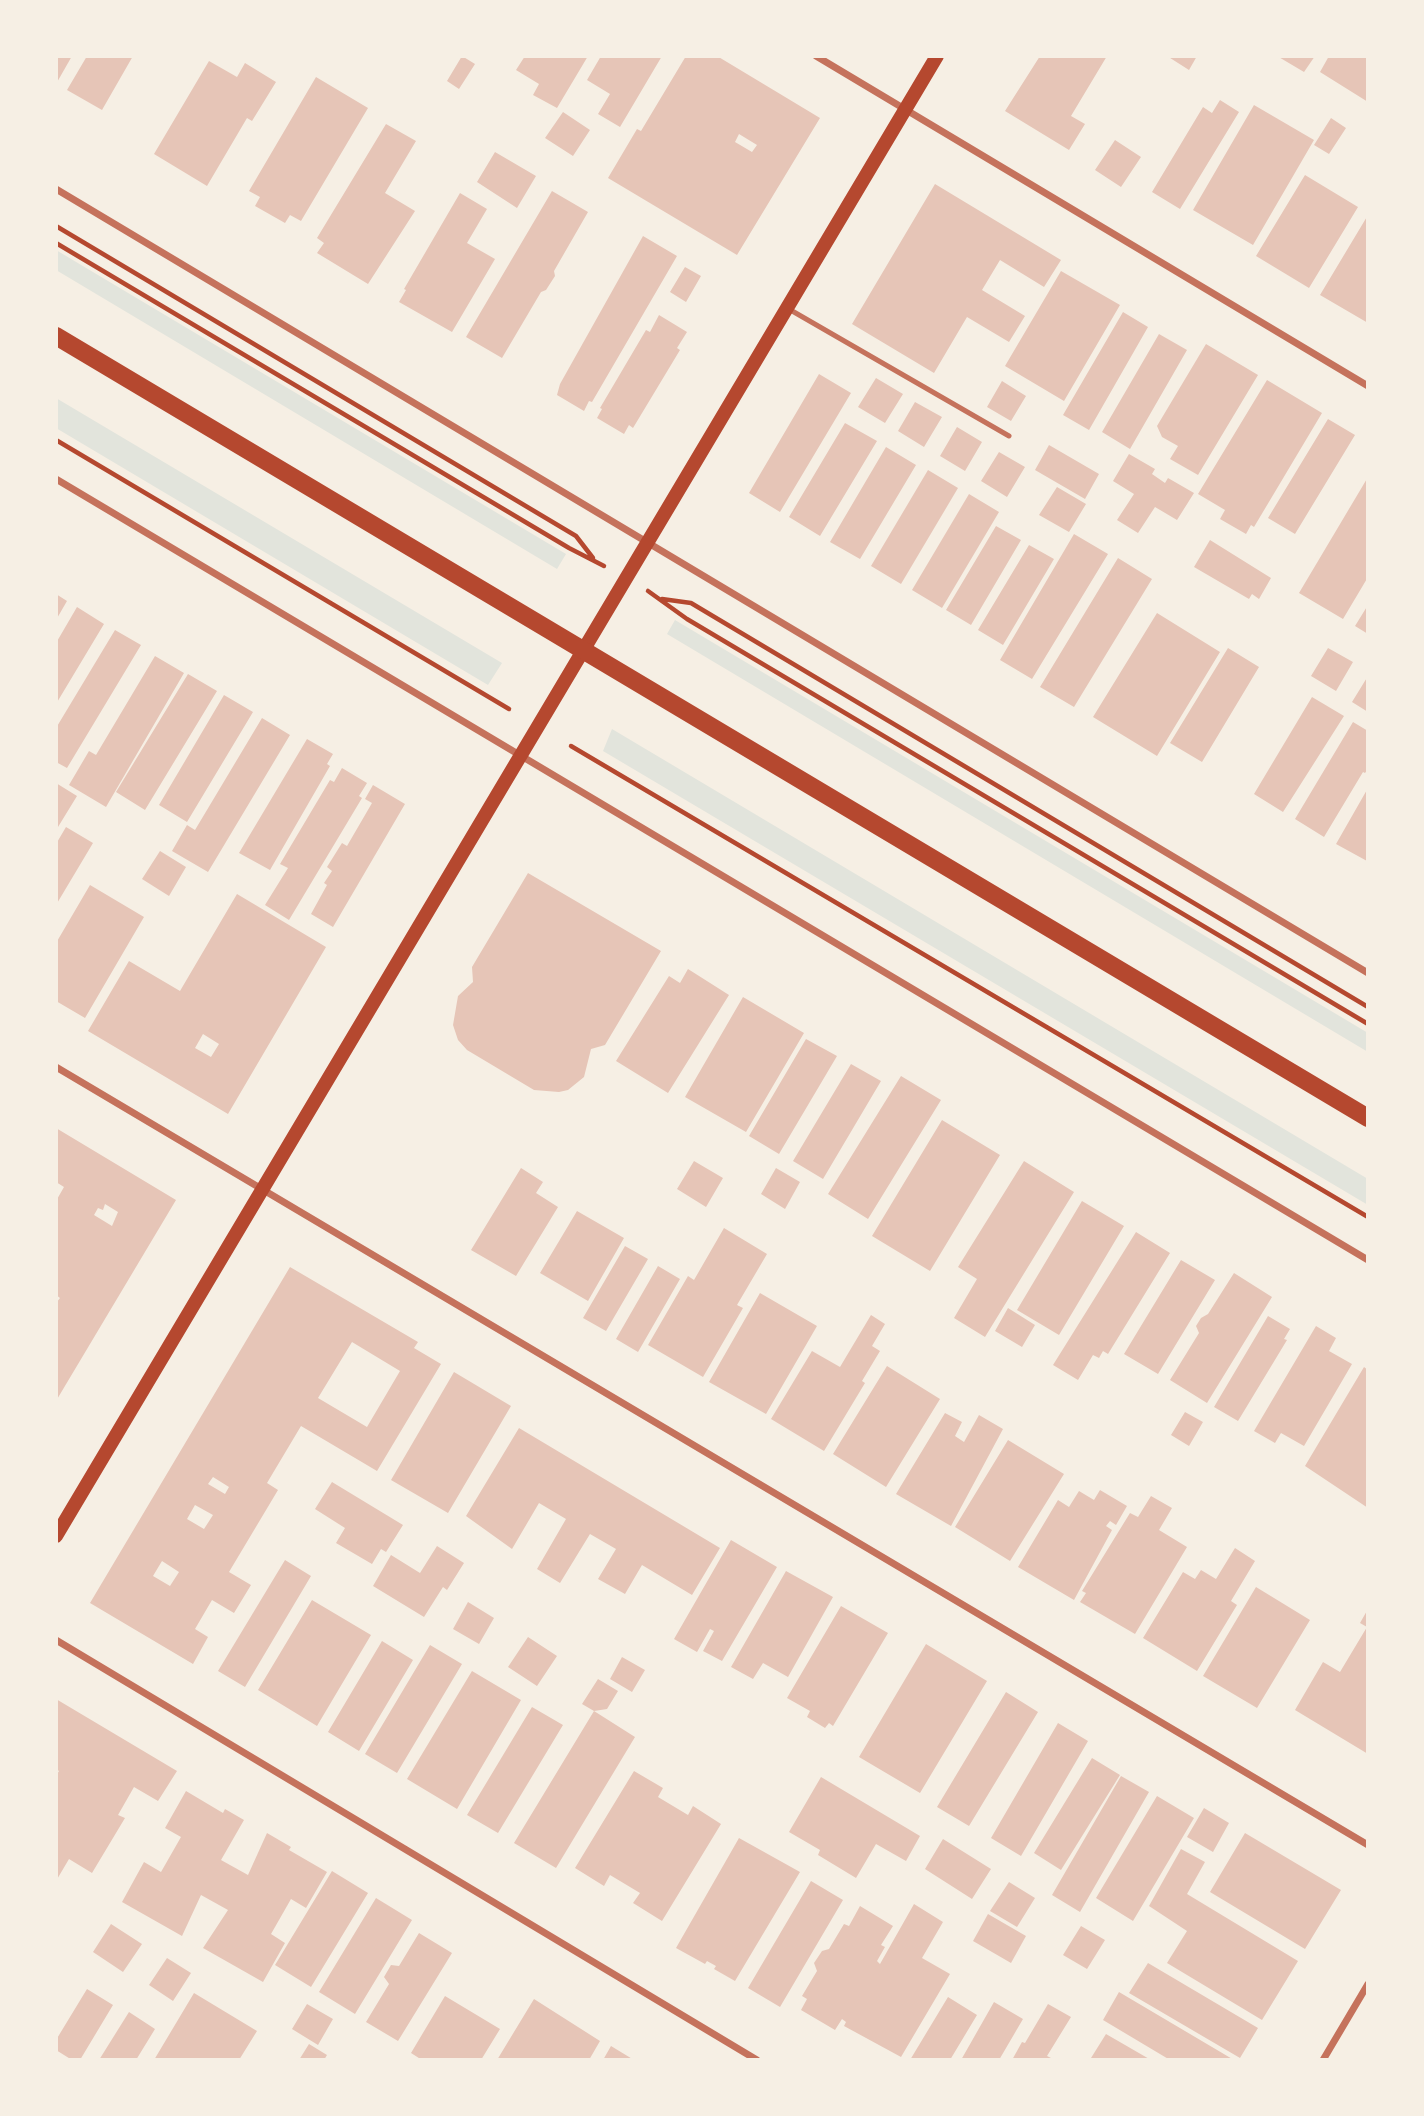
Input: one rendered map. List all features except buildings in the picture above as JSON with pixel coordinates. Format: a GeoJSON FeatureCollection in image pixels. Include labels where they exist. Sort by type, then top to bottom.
{"type":"FeatureCollection","features":[{"type":"Feature","properties":{"kind":"main road"},"geometry":{"type":"LineString","coordinates":[[56,1536],[937,56]]}},
{"type":"Feature","properties":{"kind":"main road"},"geometry":{"type":"LineString","coordinates":[[56,336],[1368,1118]]}},
{"type":"Feature","properties":{"kind":"street"},"geometry":{"type":"LineString","coordinates":[[816,56],[1368,386]]}},
{"type":"Feature","properties":{"kind":"street"},"geometry":{"type":"LineString","coordinates":[[56,189],[1368,973]]}},
{"type":"Feature","properties":{"kind":"street"},"geometry":{"type":"LineString","coordinates":[[56,479],[1368,1260]]}},
{"type":"Feature","properties":{"kind":"street"},"geometry":{"type":"LineString","coordinates":[[56,1067],[1368,1845]]}},
{"type":"Feature","properties":{"kind":"street"},"geometry":{"type":"LineString","coordinates":[[56,1640],[757,2060]]}},
{"type":"Feature","properties":{"kind":"street"},"geometry":{"type":"LineString","coordinates":[[1323,2060],[1368,1984]]}},
{"type":"Feature","properties":{"kind":"lane"},"geometry":{"type":"LineString","coordinates":[[787,308],[1009,436]]}},
{"type":"Feature","properties":{"kind":"path"},"geometry":{"type":"LineString","coordinates":[[56,226],[576,536],[596,562],[56,243]]}},
{"type":"Feature","properties":{"kind":"path"},"geometry":{"type":"LineString","coordinates":[[56,440],[509,709]]}},
{"type":"Feature","properties":{"kind":"path"},"geometry":{"type":"LineString","coordinates":[[1368,1007],[691,603],[661,598],[687,619],[1368,1024]]}},
{"type":"Feature","properties":{"kind":"path"},"geometry":{"type":"LineString","coordinates":[[572,746],[1368,1217]]}},
{"type":"Feature","properties":{"kind":"shaded area"},"geometry":{"type":"Polygon","coordinates":[[[56,250],[566,554],[557,569],[56,270],[56,250]]]}},
{"type":"Feature","properties":{"kind":"shaded area"},"geometry":{"type":"Polygon","coordinates":[[[56,398],[502,663],[488,685],[56,428],[56,398]]]}},
{"type":"Feature","properties":{"kind":"shaded area"},"geometry":{"type":"Polygon","coordinates":[[[675,620],[1368,1033],[1368,1052],[667,634],[675,620]]]}},
{"type":"Feature","properties":{"kind":"shaded area"},"geometry":{"type":"Polygon","coordinates":[[[612,729],[1368,1179],[1368,1205],[603,751],[612,729]]]}}]}
